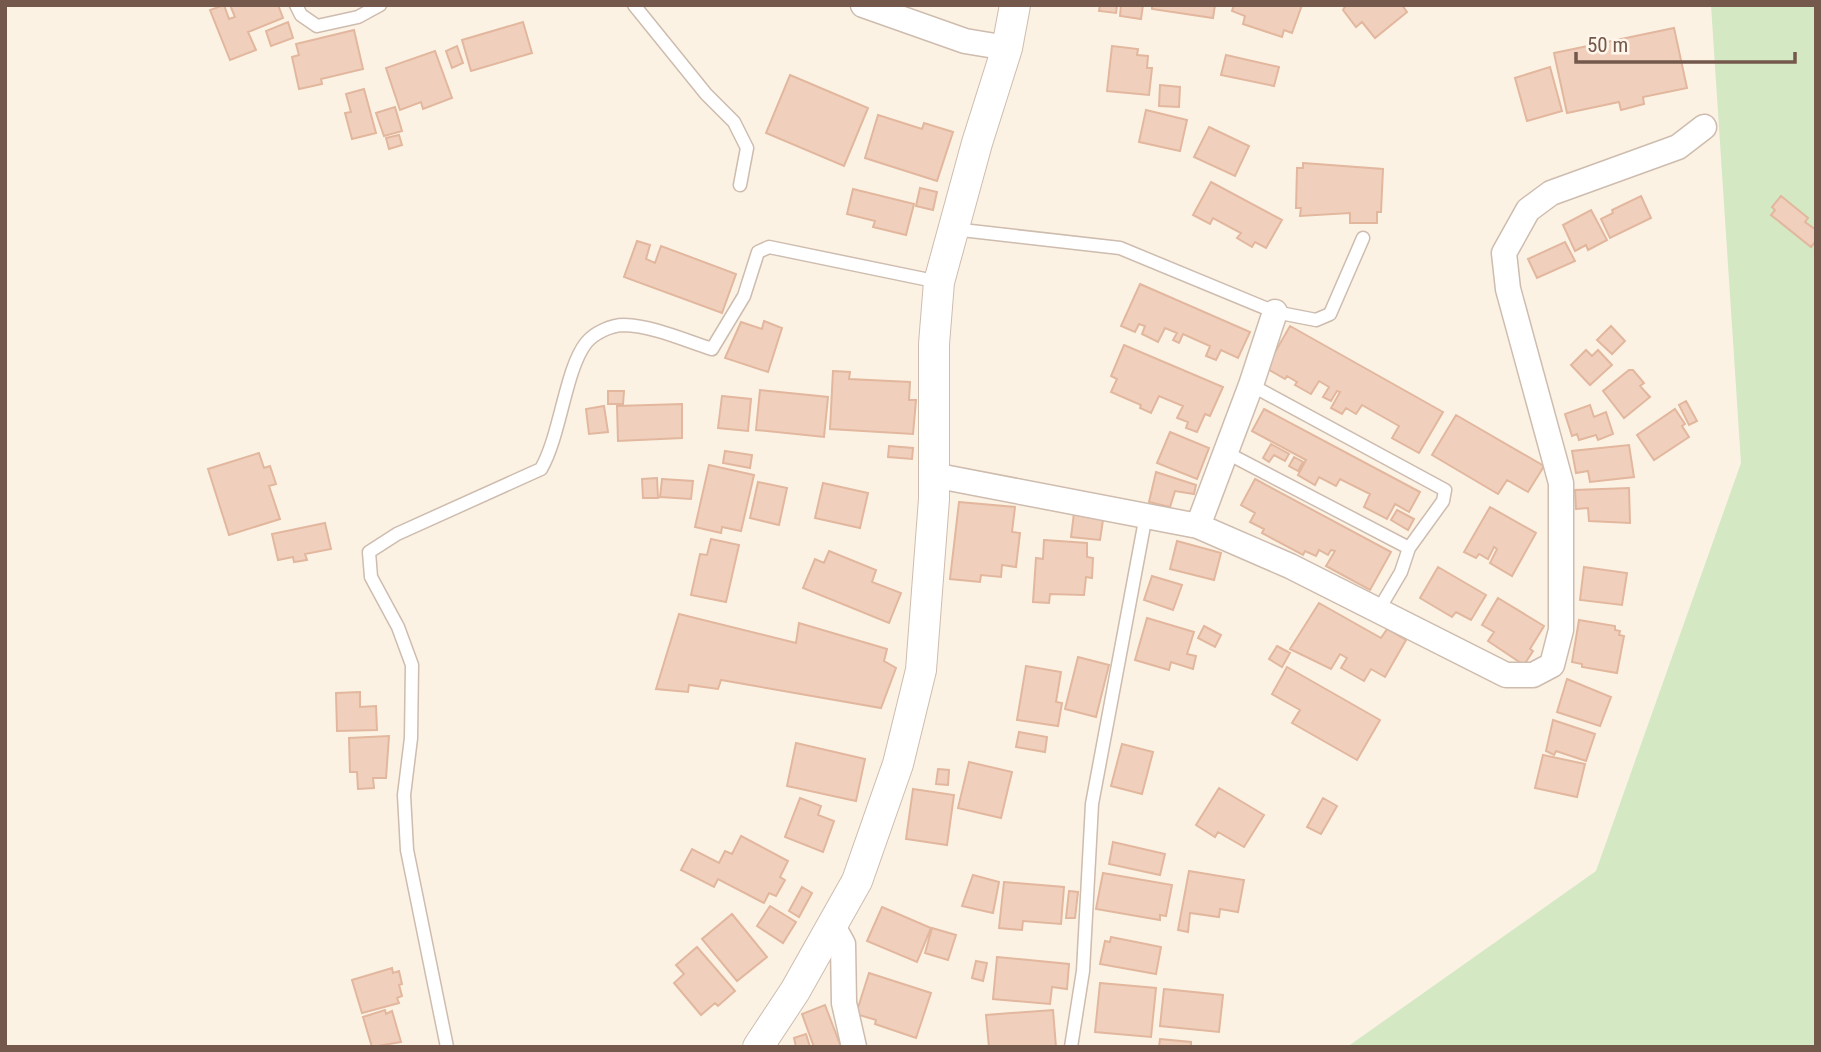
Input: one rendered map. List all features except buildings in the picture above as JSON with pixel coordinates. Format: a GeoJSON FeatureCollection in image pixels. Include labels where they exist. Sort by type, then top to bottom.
{"type":"FeatureCollection","features":[{"type":"Feature","properties":{"kind":"street"},"geometry":{"type":"LineString","coordinates":[[863,5],[965,41],[1007,48]]}},
{"type":"Feature","properties":{"kind":"street"},"geometry":{"type":"LineString","coordinates":[[758,1047],[833,926],[857,881],[898,764],[921,670],[933,475],[934,344],[939,282],[952,229],[1007,48],[1015,5]]}},
{"type":"Feature","properties":{"kind":"street"},"geometry":{"type":"LineString","coordinates":[[933,475],[1198,526],[1290,566],[1506,675],[1533,676],[1552,665],[1561,630],[1561,483],[1508,289],[1503,253],[1528,210],[1551,193],[1678,147],[1704,127]]}},
{"type":"Feature","properties":{"kind":"street"},"geometry":{"type":"LineString","coordinates":[[1198,526],[1227,453],[1275,312]]}},
{"type":"Feature","properties":{"kind":"street"},"geometry":{"type":"LineString","coordinates":[[833,926],[843,944],[844,1003],[854,1047]]}},
{"type":"Feature","properties":{"kind":"lane"},"geometry":{"type":"LineString","coordinates":[[296,5],[301,15],[317,26],[358,17],[380,5]]}},
{"type":"Feature","properties":{"kind":"lane"},"geometry":{"type":"LineString","coordinates":[[634,5],[706,94],[734,122],[747,148],[740,185]]}},
{"type":"Feature","properties":{"kind":"lane"},"geometry":{"type":"LineString","coordinates":[[952,229],[1120,248],[1275,312],[1316,320],[1330,314],[1363,237]]}},
{"type":"Feature","properties":{"kind":"lane"},"geometry":{"type":"LineString","coordinates":[[447,1047],[407,850],[404,795],[411,738],[412,665],[398,627],[371,577],[369,552],[397,534],[541,469],[558,431],[580,355],[586,343],[598,333],[623,325],[655,331],[712,349],[744,296],[758,252],[769,247],[939,282]]}},
{"type":"Feature","properties":{"kind":"lane"},"geometry":{"type":"LineString","coordinates":[[1251,385],[1445,490],[1443,501],[1409,548],[1401,572],[1378,611]]}},
{"type":"Feature","properties":{"kind":"lane"},"geometry":{"type":"LineString","coordinates":[[1227,453],[1409,548]]}},
{"type":"Feature","properties":{"kind":"lane"},"geometry":{"type":"LineString","coordinates":[[1071,1047],[1083,971],[1092,804],[1146,515]]}},
{"type":"Feature","properties":{"kind":"green space"},"geometry":{"type":"Polygon","coordinates":[[[1711,5],[1816,5],[1816,1047],[1347,1047],[1596,871],[1741,463],[1711,5]]]}}]}
